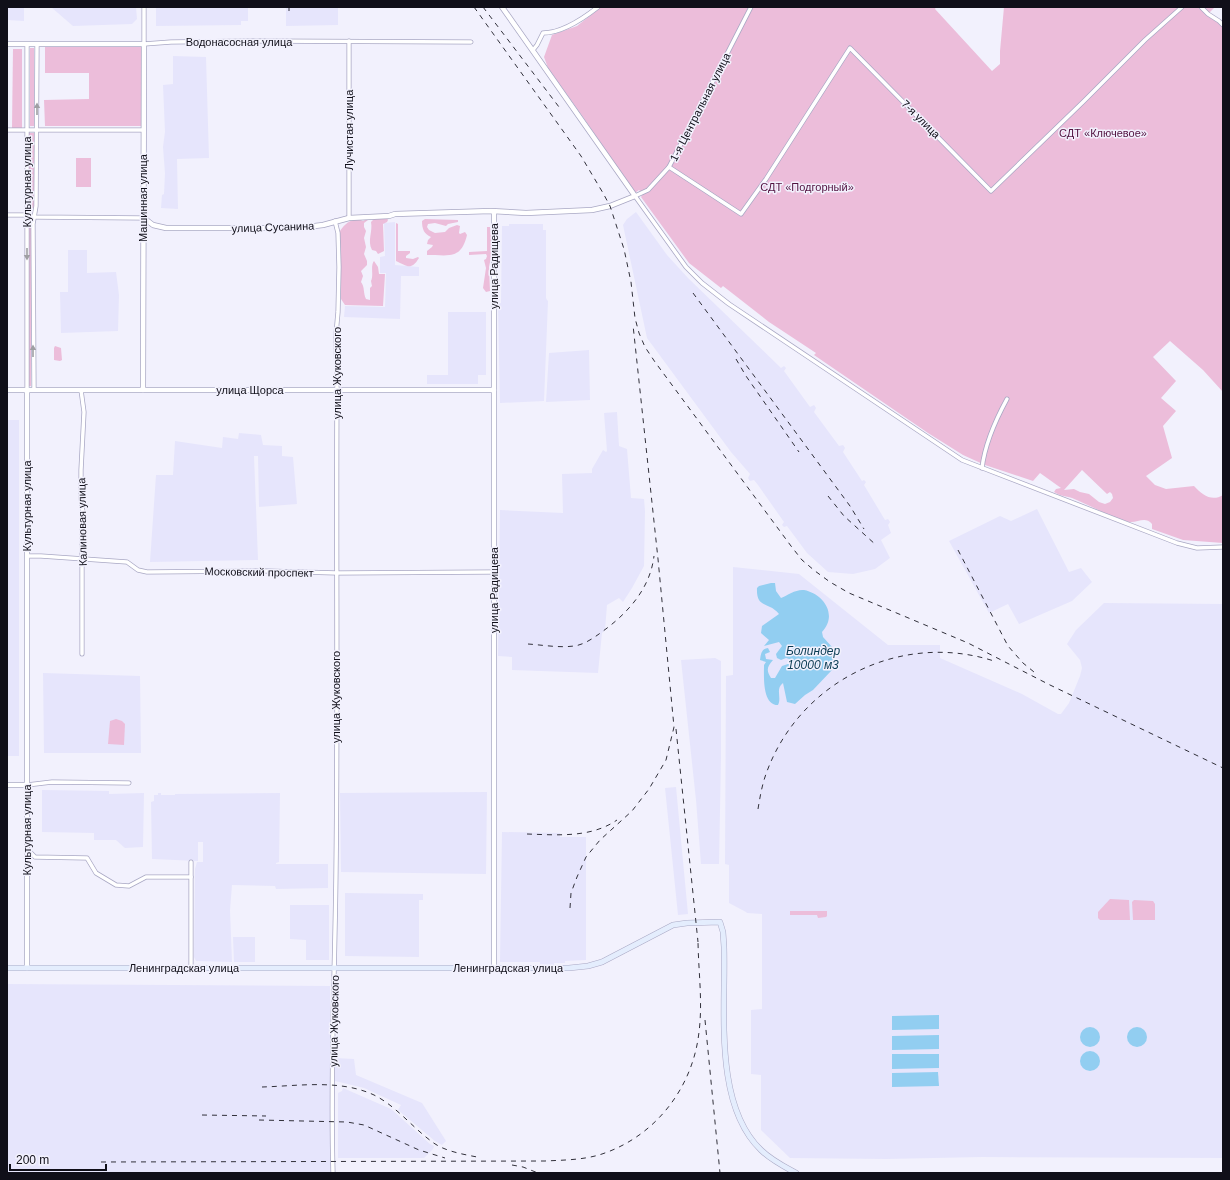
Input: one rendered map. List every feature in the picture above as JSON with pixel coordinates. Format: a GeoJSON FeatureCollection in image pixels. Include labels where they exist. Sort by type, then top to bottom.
{"type":"FeatureCollection","features":[{"type":"Feature","properties":{"kind":"main road","name":"Ленинградская улица"},"geometry":{"type":"LineString","coordinates":[[7,968],[554,968],[588,966],[602,962],[674,925],[720,922],[723,932],[726,1044],[729,1086],[732,1099],[744,1125],[759,1148],[773,1160],[796,1173]]}},
{"type":"Feature","properties":{"kind":"street","name":"Машинная улица"},"geometry":{"type":"LineString","coordinates":[[143,390],[144,7]]}},
{"type":"Feature","properties":{"kind":"street"},"geometry":{"type":"LineString","coordinates":[[502,7],[686,267],[702,283],[746,315],[962,460],[1012,478],[1177,543],[1197,548],[1223,547]]}},
{"type":"Feature","properties":{"kind":"street"},"geometry":{"type":"LineString","coordinates":[[533,50],[543,33],[562,28],[576,22],[598,7]]}},
{"type":"Feature","properties":{"kind":"street","name":"1-я Центральная улица"},"geometry":{"type":"LineString","coordinates":[[635,196],[648,190],[669,167],[751,7]]}},
{"type":"Feature","properties":{"kind":"street","name":"7-я улица"},"geometry":{"type":"LineString","coordinates":[[669,167],[741,214],[766,179],[850,48],[991,191],[1145,40],[1182,7]]}},
{"type":"Feature","properties":{"kind":"street"},"geometry":{"type":"LineString","coordinates":[[1201,7],[1208,14],[1219,20],[1223,25]]}},
{"type":"Feature","properties":{"kind":"street","name":"Водонасосная улица"},"geometry":{"type":"LineString","coordinates":[[7,44],[144,44],[178,42],[349,41],[471,42]]}},
{"type":"Feature","properties":{"kind":"street","name":"Лучистая улица"},"geometry":{"type":"LineString","coordinates":[[349,41],[349,218]]}},
{"type":"Feature","properties":{"kind":"street","name":"Культурная улица"},"geometry":{"type":"LineString","coordinates":[[27,44],[27,968]]}},
{"type":"Feature","properties":{"kind":"street","name":"Культурная улица"},"geometry":{"type":"LineString","coordinates":[[34,390],[33,224],[36,206],[36,44]]}},
{"type":"Feature","properties":{"kind":"street"},"geometry":{"type":"LineString","coordinates":[[7,130],[143,130]]}},
{"type":"Feature","properties":{"kind":"street","name":"улица Сусанина"},"geometry":{"type":"LineString","coordinates":[[7,215],[27,215],[34,217],[144,218],[153,225],[166,228],[298,228],[322,225],[349,218],[390,216],[395,214],[494,212],[526,213],[592,210],[610,206],[635,196]]}},
{"type":"Feature","properties":{"kind":"street","name":"улица Радищева"},"geometry":{"type":"LineString","coordinates":[[494,212],[494,968]]}},
{"type":"Feature","properties":{"kind":"street","name":"улица Жуковского"},"geometry":{"type":"LineString","coordinates":[[333,1173],[337,573],[336,334],[339,267],[338,233],[335,221]]}},
{"type":"Feature","properties":{"kind":"street","name":"улица Щорса"},"geometry":{"type":"LineString","coordinates":[[7,390],[494,390]]}},
{"type":"Feature","properties":{"kind":"street","name":"Калиновая улица"},"geometry":{"type":"LineString","coordinates":[[81,390],[84,412],[81,470],[81,498],[84,520],[82,530],[82,654]]}},
{"type":"Feature","properties":{"kind":"street"},"geometry":{"type":"LineString","coordinates":[[982,468],[987,442],[1007,399]]}},
{"type":"Feature","properties":{"kind":"street","name":"Московский проспект"},"geometry":{"type":"LineString","coordinates":[[27,556],[127,562],[138,570],[146,572],[494,572]]}},
{"type":"Feature","properties":{"kind":"street"},"geometry":{"type":"LineString","coordinates":[[7,785],[27,785],[52,782],[129,783]]}},
{"type":"Feature","properties":{"kind":"street"},"geometry":{"type":"LineString","coordinates":[[28,850],[35,857],[88,858],[96,873],[116,885],[129,886],[146,877],[191,877]]}},
{"type":"Feature","properties":{"kind":"street"},"geometry":{"type":"LineString","coordinates":[[191,862],[191,968]]}},
{"type":"Feature","properties":{"kind":"shaded area"},"geometry":{"type":"Polygon","coordinates":[[[7,7],[24,7],[24,21],[7,20],[7,7]]]}},
{"type":"Feature","properties":{"kind":"shaded area"},"geometry":{"type":"Polygon","coordinates":[[[51,7],[136,7],[137,19],[132,24],[73,26],[51,7]]]}},
{"type":"Feature","properties":{"kind":"shaded area"},"geometry":{"type":"Polygon","coordinates":[[[156,7],[248,7],[248,21],[241,21],[241,25],[156,26],[156,7]]]}},
{"type":"Feature","properties":{"kind":"shaded area"},"geometry":{"type":"Polygon","coordinates":[[[286,7],[338,7],[338,25],[286,26],[286,7]]]}},
{"type":"Feature","properties":{"kind":"shaded area"},"geometry":{"type":"Polygon","coordinates":[[[173,56],[206,57],[209,158],[177,159],[178,209],[161,208],[162,195],[164,194],[165,173],[163,147],[165,132],[163,85],[173,84],[173,56]]]}},
{"type":"Feature","properties":{"kind":"shaded area"},"geometry":{"type":"Polygon","coordinates":[[[636,212],[667,255],[688,278],[781,368],[784,366],[786,368],[784,371],[810,407],[814,405],[816,408],[814,412],[839,446],[843,445],[845,448],[843,452],[862,481],[864,480],[866,482],[864,485],[885,520],[888,519],[890,522],[888,525],[891,533],[881,540],[890,558],[875,569],[853,574],[828,572],[807,553],[787,526],[784,527],[782,525],[784,522],[758,485],[754,480],[750,481],[748,478],[750,474],[731,452],[647,338],[623,225],[627,219],[636,212]]]}},
{"type":"Feature","properties":{"kind":"shaded area"},"geometry":{"type":"Polygon","coordinates":[[[395,222],[395,265],[419,267],[419,276],[401,276],[400,319],[344,317],[345,306],[385,307],[386,273],[380,273],[380,257],[385,256],[384,223],[395,222]]]}},
{"type":"Feature","properties":{"kind":"shaded area"},"geometry":{"type":"Polygon","coordinates":[[[509,224],[543,224],[543,230],[546,230],[546,298],[548,301],[544,401],[500,403],[498,304],[501,303],[502,226],[509,226],[509,224]]]}},
{"type":"Feature","properties":{"kind":"shaded area"},"geometry":{"type":"Polygon","coordinates":[[[68,250],[87,250],[87,273],[116,272],[119,295],[118,331],[61,333],[60,292],[68,292],[68,250]]]}},
{"type":"Feature","properties":{"kind":"shaded area"},"geometry":{"type":"Polygon","coordinates":[[[448,312],[486,312],[486,375],[478,375],[478,384],[427,384],[427,375],[448,375],[448,312]]]}},
{"type":"Feature","properties":{"kind":"shaded area"},"geometry":{"type":"Polygon","coordinates":[[[589,350],[590,400],[546,402],[549,353],[589,350]]]}},
{"type":"Feature","properties":{"kind":"shaded area"},"geometry":{"type":"Polygon","coordinates":[[[617,412],[619,446],[627,449],[631,498],[644,499],[644,566],[623,602],[619,598],[607,605],[605,630],[602,633],[598,673],[512,670],[512,657],[498,656],[500,510],[563,513],[562,474],[592,473],[592,469],[603,450],[606,452],[607,451],[604,413],[617,412]]]}},
{"type":"Feature","properties":{"kind":"shaded area"},"geometry":{"type":"Polygon","coordinates":[[[7,420],[19,420],[19,756],[7,756],[7,420]]]}},
{"type":"Feature","properties":{"kind":"shaded area"},"geometry":{"type":"Polygon","coordinates":[[[239,433],[261,435],[263,445],[282,446],[282,456],[293,457],[297,504],[259,507],[258,456],[254,456],[258,560],[150,562],[156,475],[173,475],[175,441],[222,448],[223,437],[238,439],[239,433]]]}},
{"type":"Feature","properties":{"kind":"shaded area"},"geometry":{"type":"Polygon","coordinates":[[[1037,509],[1069,572],[1081,568],[1092,582],[1072,601],[1019,624],[1008,604],[989,613],[949,541],[1000,516],[1011,521],[1037,509]]]}},
{"type":"Feature","properties":{"kind":"shaded area"},"geometry":{"type":"Polygon","coordinates":[[[733,567],[799,574],[888,645],[940,645],[940,658],[1022,694],[1058,714],[1061,714],[1069,703],[1082,668],[1080,660],[1067,644],[1076,630],[1104,603],[1223,604],[1223,1158],[790,1158],[761,1130],[761,1075],[751,1074],[751,1010],[762,1009],[762,914],[747,913],[729,903],[729,865],[725,864],[726,676],[733,675],[733,567]]]}},
{"type":"Feature","properties":{"kind":"shaded area"},"geometry":{"type":"Polygon","coordinates":[[[715,658],[721,661],[719,864],[701,864],[696,800],[681,660],[715,658]]]}},
{"type":"Feature","properties":{"kind":"shaded area"},"geometry":{"type":"Polygon","coordinates":[[[43,673],[140,676],[141,753],[44,753],[43,673]]]}},
{"type":"Feature","properties":{"kind":"shaded area"},"geometry":{"type":"Polygon","coordinates":[[[676,787],[688,914],[678,915],[665,788],[676,787]]]}},
{"type":"Feature","properties":{"kind":"shaded area"},"geometry":{"type":"Polygon","coordinates":[[[42,790],[109,791],[109,794],[144,793],[143,847],[125,848],[116,840],[94,840],[94,833],[42,832],[42,790]]]}},
{"type":"Feature","properties":{"kind":"shaded area"},"geometry":{"type":"Polygon","coordinates":[[[487,792],[486,874],[341,872],[340,793],[487,792]]]}},
{"type":"Feature","properties":{"kind":"shaded area"},"geometry":{"type":"Polygon","coordinates":[[[158,793],[161,793],[161,795],[175,795],[280,793],[279,862],[276,864],[328,864],[328,888],[276,889],[275,886],[232,885],[230,910],[232,962],[196,961],[194,957],[195,869],[197,862],[203,862],[203,842],[198,842],[198,861],[152,859],[151,802],[154,801],[154,795],[158,795],[158,793]]]}},
{"type":"Feature","properties":{"kind":"shaded area"},"geometry":{"type":"Polygon","coordinates":[[[502,832],[560,833],[560,837],[586,837],[586,960],[565,961],[565,963],[554,963],[554,965],[540,964],[540,962],[500,962],[502,832]]]}},
{"type":"Feature","properties":{"kind":"shaded area"},"geometry":{"type":"Polygon","coordinates":[[[345,893],[423,894],[423,900],[419,900],[419,957],[345,956],[345,893]]]}},
{"type":"Feature","properties":{"kind":"shaded area"},"geometry":{"type":"Polygon","coordinates":[[[290,905],[329,905],[329,960],[306,960],[306,940],[290,939],[290,905]]]}},
{"type":"Feature","properties":{"kind":"shaded area"},"geometry":{"type":"Polygon","coordinates":[[[233,937],[255,937],[255,962],[234,962],[233,937]]]}},
{"type":"Feature","properties":{"kind":"shaded area"},"geometry":{"type":"Polygon","coordinates":[[[7,984],[330,986],[331,1173],[7,1173],[7,984]]]}},
{"type":"Feature","properties":{"kind":"shaded area"},"geometry":{"type":"Polygon","coordinates":[[[335,1058],[354,1059],[356,1075],[422,1103],[446,1141],[442,1145],[435,1141],[398,1110],[401,1105],[364,1088],[335,1081],[335,1058]]]}},
{"type":"Feature","properties":{"kind":"shaded area"},"geometry":{"type":"Polygon","coordinates":[[[343,1088],[391,1109],[434,1146],[433,1149],[424,1158],[338,1158],[338,1093],[342,1091],[343,1088]]]}},
{"type":"Feature","properties":{"kind":"green space"},"geometry":{"type":"Polygon","coordinates":[[[601,7],[936,7],[935,9],[992,71],[1000,64],[1004,7],[1215,7],[1209,13],[1223,22],[1223,392],[1203,370],[1170,341],[1153,357],[1176,381],[1161,398],[1176,411],[1163,426],[1172,458],[1146,476],[1155,485],[1166,489],[1194,486],[1200,492],[1211,498],[1223,495],[1223,543],[1183,540],[1152,529],[1152,524],[1147,520],[1129,522],[1122,520],[1072,498],[1054,492],[1056,489],[1061,488],[1040,473],[1033,481],[985,465],[963,455],[928,433],[814,355],[816,353],[769,322],[723,286],[721,288],[689,263],[641,197],[643,194],[639,190],[635,193],[548,68],[544,57],[552,35],[577,26],[601,7]],[[1082,470],[1064,490],[1074,489],[1089,494],[1099,502],[1105,504],[1110,502],[1113,498],[1110,492],[1107,494],[1082,470]]]}},
{"type":"Feature","properties":{"kind":"green space"},"geometry":{"type":"Polygon","coordinates":[[[45,47],[141,47],[141,126],[45,126],[44,100],[89,99],[89,73],[45,73],[45,47]]]}},
{"type":"Feature","properties":{"kind":"green space"},"geometry":{"type":"Polygon","coordinates":[[[30,48],[34,48],[34,126],[30,126],[30,48]]]}},
{"type":"Feature","properties":{"kind":"green space"},"geometry":{"type":"Polygon","coordinates":[[[13,49],[22,49],[22,128],[12,128],[13,49]]]}},
{"type":"Feature","properties":{"kind":"green space"},"geometry":{"type":"Polygon","coordinates":[[[29,133],[34,133],[34,208],[29,208],[29,133]]]}},
{"type":"Feature","properties":{"kind":"green space"},"geometry":{"type":"Polygon","coordinates":[[[76,158],[91,158],[91,187],[76,187],[76,158]]]}},
{"type":"Feature","properties":{"kind":"green space"},"geometry":{"type":"Polygon","coordinates":[[[30,217],[31,386],[28,386],[28,219],[30,217]]]}},
{"type":"Feature","properties":{"kind":"green space"},"geometry":{"type":"Polygon","coordinates":[[[375,218],[387,218],[388,220],[383,224],[384,251],[378,254],[376,251],[372,250],[370,243],[371,222],[375,218]]]}},
{"type":"Feature","properties":{"kind":"green space"},"geometry":{"type":"Polygon","coordinates":[[[358,219],[363,221],[368,220],[364,223],[366,231],[364,238],[366,247],[364,254],[367,265],[361,271],[363,276],[361,282],[365,297],[366,299],[370,300],[372,265],[374,261],[378,267],[379,274],[385,274],[383,306],[345,305],[341,299],[340,231],[352,220],[358,219]]]}},
{"type":"Feature","properties":{"kind":"green space"},"geometry":{"type":"Polygon","coordinates":[[[425,219],[458,220],[458,222],[448,224],[446,226],[435,223],[428,224],[427,227],[435,233],[445,232],[449,228],[457,225],[460,226],[459,233],[465,232],[467,235],[461,249],[458,252],[448,255],[427,255],[427,251],[433,245],[427,244],[431,237],[425,233],[423,229],[422,221],[425,219]]]}},
{"type":"Feature","properties":{"kind":"green space"},"geometry":{"type":"Polygon","coordinates":[[[396,223],[398,224],[398,251],[410,251],[406,258],[413,259],[418,257],[419,258],[414,265],[406,266],[396,261],[396,223]]]}},
{"type":"Feature","properties":{"kind":"green space"},"geometry":{"type":"Polygon","coordinates":[[[487,227],[490,227],[491,257],[489,267],[490,291],[486,292],[483,288],[486,268],[484,260],[487,256],[486,254],[469,255],[469,252],[487,251],[487,227]]]}},
{"type":"Feature","properties":{"kind":"green space"},"geometry":{"type":"Polygon","coordinates":[[[55,346],[61,348],[62,360],[60,361],[54,360],[55,346]]]}},
{"type":"Feature","properties":{"kind":"green space"},"geometry":{"type":"Polygon","coordinates":[[[116,719],[125,724],[124,745],[108,744],[110,721],[116,719]]]}},
{"type":"Feature","properties":{"kind":"green space"},"geometry":{"type":"Polygon","coordinates":[[[1110,899],[1129,900],[1130,920],[1100,920],[1098,918],[1098,912],[1110,899]]]}},
{"type":"Feature","properties":{"kind":"green space"},"geometry":{"type":"Polygon","coordinates":[[[1134,900],[1153,901],[1155,904],[1155,920],[1133,920],[1132,902],[1134,900]]]}},
{"type":"Feature","properties":{"kind":"green space"},"geometry":{"type":"Polygon","coordinates":[[[790,911],[827,911],[827,916],[818,918],[817,915],[790,915],[790,911]]]}},
{"type":"Feature","properties":{"kind":"water","name":"Болиндер 10000 м3"},"geometry":{"type":"Polygon","coordinates":[[[775,583],[776,591],[781,598],[798,590],[811,592],[823,601],[829,612],[827,625],[822,632],[823,637],[832,647],[834,662],[832,670],[813,690],[795,704],[787,702],[783,683],[779,688],[778,705],[773,704],[769,700],[765,689],[764,665],[766,662],[760,660],[763,651],[768,648],[770,652],[765,654],[766,659],[773,660],[768,669],[768,673],[771,678],[775,678],[782,666],[788,664],[792,660],[786,658],[781,660],[777,658],[776,654],[782,646],[779,642],[764,646],[769,640],[761,633],[762,626],[779,614],[771,607],[761,602],[757,595],[757,588],[759,586],[775,583]]]}},
{"type":"Feature","properties":{"kind":"water"},"geometry":{"type":"Polygon","coordinates":[[[939,1015],[939,1029],[892,1030],[892,1016],[939,1015]]]}},
{"type":"Feature","properties":{"kind":"water"},"geometry":{"type":"Polygon","coordinates":[[[1090,1027],[1097,1030],[1100,1037],[1097,1044],[1090,1047],[1083,1044],[1080,1037],[1083,1030],[1090,1027]]]}},
{"type":"Feature","properties":{"kind":"water"},"geometry":{"type":"Polygon","coordinates":[[[1137,1027],[1144,1030],[1147,1037],[1144,1044],[1137,1047],[1130,1044],[1127,1037],[1130,1030],[1137,1027]]]}},
{"type":"Feature","properties":{"kind":"water"},"geometry":{"type":"Polygon","coordinates":[[[939,1035],[939,1049],[892,1050],[892,1036],[939,1035]]]}},
{"type":"Feature","properties":{"kind":"water"},"geometry":{"type":"Polygon","coordinates":[[[1090,1051],[1097,1054],[1100,1061],[1097,1068],[1090,1071],[1083,1068],[1080,1061],[1083,1054],[1090,1051]]]}},
{"type":"Feature","properties":{"kind":"water"},"geometry":{"type":"Polygon","coordinates":[[[892,1054],[939,1054],[939,1068],[892,1069],[892,1054]]]}},
{"type":"Feature","properties":{"kind":"water"},"geometry":{"type":"Polygon","coordinates":[[[938,1072],[939,1086],[892,1087],[892,1073],[938,1072]]]}},
{"type":"Feature","properties":{"kind":"railway"},"geometry":{"type":"LineString","coordinates":[[474,7],[581,156],[610,206],[624,249],[631,282],[635,318],[645,347],[802,560],[830,582],[849,593],[968,643],[1050,685],[1223,768]]}},
{"type":"Feature","properties":{"kind":"railway"},"geometry":{"type":"LineString","coordinates":[[483,7],[559,107]]}},
{"type":"Feature","properties":{"kind":"railway"},"geometry":{"type":"LineString","coordinates":[[693,293],[850,506],[864,529]]}},
{"type":"Feature","properties":{"kind":"railway"},"geometry":{"type":"LineString","coordinates":[[570,908],[571,893],[586,857],[600,840],[632,811],[649,789],[666,760],[674,727],[633,325]]}},
{"type":"Feature","properties":{"kind":"railway"},"geometry":{"type":"LineString","coordinates":[[736,359],[746,376],[799,452]]}},
{"type":"Feature","properties":{"kind":"railway"},"geometry":{"type":"LineString","coordinates":[[828,496],[844,516],[876,545]]}},
{"type":"Feature","properties":{"kind":"railway"},"geometry":{"type":"LineString","coordinates":[[958,550],[1008,646],[1023,663],[1034,672]]}},
{"type":"Feature","properties":{"kind":"railway"},"geometry":{"type":"LineString","coordinates":[[528,644],[557,647],[574,646],[590,640],[609,627],[627,610],[642,591],[648,580],[654,556]]}},
{"type":"Feature","properties":{"kind":"railway"},"geometry":{"type":"LineString","coordinates":[[758,809],[766,774],[781,741],[802,713],[828,689],[858,671],[890,659],[924,653],[959,653],[994,661]]}},
{"type":"Feature","properties":{"kind":"railway"},"geometry":{"type":"LineString","coordinates":[[676,729],[698,942]]}},
{"type":"Feature","properties":{"kind":"railway"},"geometry":{"type":"LineString","coordinates":[[527,834],[562,835],[585,833],[607,826],[617,820]]}},
{"type":"Feature","properties":{"kind":"railway"},"geometry":{"type":"LineString","coordinates":[[101,1162],[545,1161],[581,1159],[602,1154],[621,1146],[639,1135],[655,1122],[680,1090],[689,1072],[695,1052],[700,1020],[698,938]]}},
{"type":"Feature","properties":{"kind":"railway"},"geometry":{"type":"LineString","coordinates":[[705,1020],[720,1173]]}},
{"type":"Feature","properties":{"kind":"railway"},"geometry":{"type":"LineString","coordinates":[[262,1087],[333,1085],[361,1090],[382,1100],[396,1110],[424,1135],[441,1147],[453,1152],[477,1157]]}},
{"type":"Feature","properties":{"kind":"railway"},"geometry":{"type":"LineString","coordinates":[[202,1115],[266,1116]]}},
{"type":"Feature","properties":{"kind":"railway"},"geometry":{"type":"LineString","coordinates":[[259,1120],[347,1122],[364,1125],[419,1150],[445,1158]]}},
{"type":"Feature","properties":{"kind":"railway"},"geometry":{"type":"LineString","coordinates":[[512,1165],[523,1167],[538,1173]]}},
{"type":"Feature","properties":{"kind":"park label","name":"СДТ «Ключевое»"},"geometry":{"type":"Point","coordinates":[1103,133]}},
{"type":"Feature","properties":{"kind":"park label","name":"СДТ «Подгорный»"},"geometry":{"type":"Point","coordinates":[807,187]}}]}
